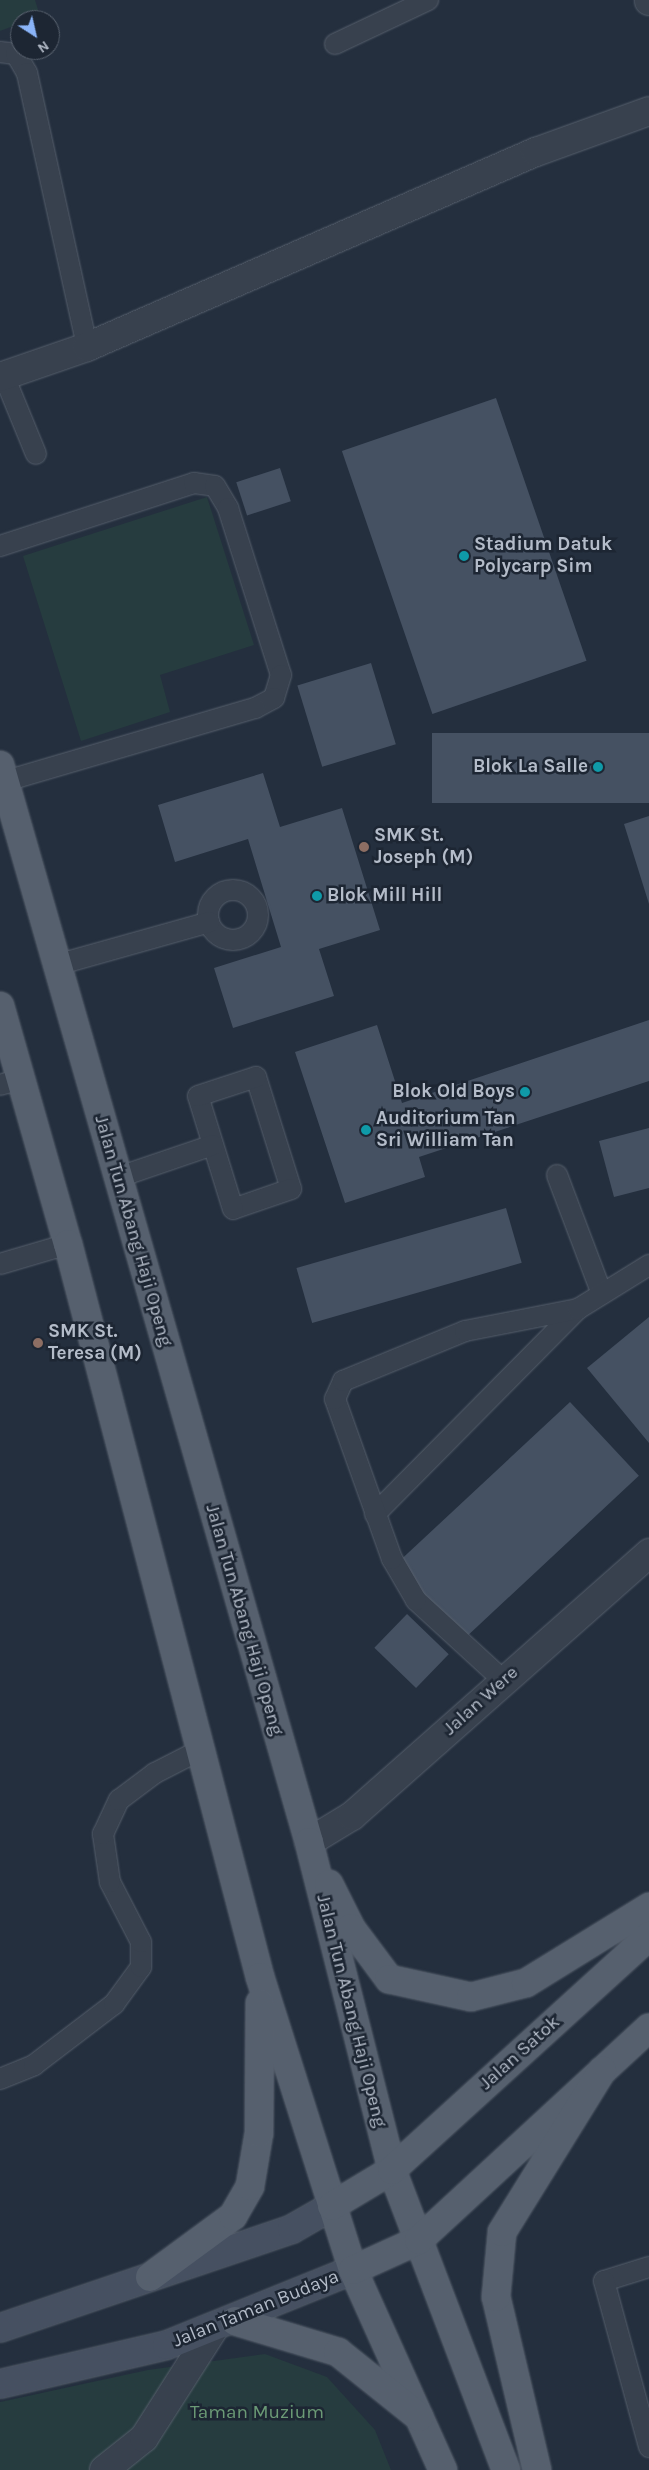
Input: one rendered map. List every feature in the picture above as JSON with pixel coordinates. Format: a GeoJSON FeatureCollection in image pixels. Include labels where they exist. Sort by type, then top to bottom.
{"type":"FeatureCollection","features":[{"type":"Feature","properties":{"kind":"main road","name":"Jalan Tun Abang Haji Openg"},"geometry":{"type":"LineString","coordinates":[[3,773],[60,964],[116,1178],[309,1842],[392,2170],[506,2470]]}},
{"type":"Feature","properties":{"kind":"main road"},"geometry":{"type":"LineString","coordinates":[[0,1006],[10,1082],[68,1244],[202,1749],[260,1977],[353,2270],[424,2421],[443,2470]]}},
{"type":"Feature","properties":{"kind":"main road"},"geometry":{"type":"LineString","coordinates":[[309,1842],[351,1928],[389,1979],[434,1991],[471,1997],[526,1983],[649,1907]]}},
{"type":"Feature","properties":{"kind":"main road","name":"Jalan Satok"},"geometry":{"type":"LineString","coordinates":[[392,2170],[649,1936]]}},
{"type":"Feature","properties":{"kind":"main road"},"geometry":{"type":"LineString","coordinates":[[150,2277],[232,2216],[250,2186],[260,2133],[260,1977]]}},
{"type":"Feature","properties":{"kind":"main road"},"geometry":{"type":"LineString","coordinates":[[419,2240],[649,2028]]}},
{"type":"Feature","properties":{"kind":"main road"},"geometry":{"type":"LineString","coordinates":[[537,2470],[496,2297],[502,2232],[602,2071]]}},
{"type":"Feature","properties":{"kind":"main road"},"geometry":{"type":"LineString","coordinates":[[0,2328],[292,2229],[392,2170]]}},
{"type":"Feature","properties":{"kind":"main road","name":"Jalan Taman Budaya"},"geometry":{"type":"LineString","coordinates":[[0,2384],[167,2345],[224,2324],[419,2240]]}},
{"type":"Feature","properties":{"kind":"main road"},"geometry":{"type":"LineString","coordinates":[[224,2324],[338,2352],[424,2421]]}},
{"type":"Feature","properties":{"kind":"street"},"geometry":{"type":"LineString","coordinates":[[2,376],[87,347],[536,152],[649,111]]}},
{"type":"Feature","properties":{"kind":"street","name":"Jalan Were"},"geometry":{"type":"LineString","coordinates":[[309,1842],[352,1816],[649,1553]]}},
{"type":"Feature","properties":{"kind":"street"},"geometry":{"type":"LineString","coordinates":[[104,2470],[144,2438],[224,2324]]}},
{"type":"Feature","properties":{"kind":"lane"},"geometry":{"type":"LineString","coordinates":[[335,44],[428,0]]}},
{"type":"Feature","properties":{"kind":"lane"},"geometry":{"type":"LineString","coordinates":[[0,52],[16,54],[27,73],[87,347]]}},
{"type":"Feature","properties":{"kind":"lane"},"geometry":{"type":"LineString","coordinates":[[2,376],[36,454]]}},
{"type":"Feature","properties":{"kind":"lane"},"geometry":{"type":"LineString","coordinates":[[0,546],[194,483],[215,486],[228,508],[281,675],[274,698],[255,708],[3,773]]}},
{"type":"Feature","properties":{"kind":"lane"},"geometry":{"type":"LineString","coordinates":[[60,964],[209,922]]}},
{"type":"Feature","properties":{"kind":"lane"},"geometry":{"type":"LineString","coordinates":[[256,1077],[291,1189],[233,1208],[213,1145],[198,1096],[256,1077]]}},
{"type":"Feature","properties":{"kind":"lane"},"geometry":{"type":"LineString","coordinates":[[116,1178],[213,1145]]}},
{"type":"Feature","properties":{"kind":"lane"},"geometry":{"type":"LineString","coordinates":[[557,1175],[602,1294]]}},
{"type":"Feature","properties":{"kind":"lane"},"geometry":{"type":"LineString","coordinates":[[0,1264],[68,1244]]}},
{"type":"Feature","properties":{"kind":"lane"},"geometry":{"type":"LineString","coordinates":[[375,1514],[578,1309],[649,1265]]}},
{"type":"Feature","properties":{"kind":"lane"},"geometry":{"type":"LineString","coordinates":[[504,1681],[416,1600],[392,1559],[338,1417],[335,1399],[343,1381],[465,1331],[578,1309]]}},
{"type":"Feature","properties":{"kind":"lane"},"geometry":{"type":"LineString","coordinates":[[0,2079],[34,2065],[114,2004],[140,1967],[141,1942],[110,1882],[103,1834],[119,1800],[155,1772],[202,1749]]}},
{"type":"Feature","properties":{"kind":"lane"},"geometry":{"type":"LineString","coordinates":[[649,2267],[604,2281],[649,2446]]}},
{"type":"Feature","properties":{"kind":"green space"},"geometry":{"type":"Polygon","coordinates":[[[0,0],[35,0],[38,10],[10,10],[10,27],[0,31],[0,0]]]}},
{"type":"Feature","properties":{"kind":"green space"},"geometry":{"type":"Polygon","coordinates":[[[207,497],[254,645],[160,675],[170,712],[81,741],[23,556],[207,497]]]}},
{"type":"Feature","properties":{"kind":"green space","name":"Taman Muzium"},"geometry":{"type":"Polygon","coordinates":[[[265,2354],[327,2377],[375,2430],[391,2470],[0,2470],[0,2402],[148,2370],[265,2354]]]}},
{"type":"Feature","properties":{"kind":"building","name":"Stadium Datuk Polycarp Sim"},"geometry":{"type":"Polygon","coordinates":[[[496,398],[587,661],[432,714],[342,451],[496,398]]]}},
{"type":"Feature","properties":{"kind":"building"},"geometry":{"type":"Polygon","coordinates":[[[280,468],[291,501],[247,516],[236,482],[280,468]]]}},
{"type":"Feature","properties":{"kind":"building"},"geometry":{"type":"Polygon","coordinates":[[[371,663],[396,744],[322,767],[297,686],[371,663]]]}},
{"type":"Feature","properties":{"kind":"building"},"geometry":{"type":"Polygon","coordinates":[[[432,733],[649,733],[649,803],[432,803],[432,733]]]}},
{"type":"Feature","properties":{"kind":"building","name":"Blok Mill Hill"},"geometry":{"type":"Polygon","coordinates":[[[263,773],[280,827],[342,808],[380,930],[319,949],[334,996],[233,1028],[214,968],[281,947],[248,839],[175,862],[158,805],[263,773]]]}},
{"type":"Feature","properties":{"kind":"building"},"geometry":{"type":"Polygon","coordinates":[[[649,816],[649,904],[624,824],[649,816]]]}},
{"type":"Feature","properties":{"kind":"building"},"geometry":{"type":"Polygon","coordinates":[[[649,1020],[649,1081],[419,1157],[425,1177],[345,1203],[295,1052],[377,1025],[402,1103],[649,1020]]]}},
{"type":"Feature","properties":{"kind":"building"},"geometry":{"type":"Polygon","coordinates":[[[649,1128],[649,1188],[614,1197],[599,1141],[649,1128]]]}},
{"type":"Feature","properties":{"kind":"building"},"geometry":{"type":"Polygon","coordinates":[[[506,1208],[522,1263],[312,1323],[296,1268],[506,1208]]]}},
{"type":"Feature","properties":{"kind":"building"},"geometry":{"type":"Polygon","coordinates":[[[649,1317],[649,1443],[587,1368],[649,1317]]]}},
{"type":"Feature","properties":{"kind":"building"},"geometry":{"type":"Polygon","coordinates":[[[570,1402],[639,1476],[465,1638],[396,1564],[570,1402]]]}},
{"type":"Feature","properties":{"kind":"building"},"geometry":{"type":"Polygon","coordinates":[[[407,1614],[449,1654],[416,1688],[374,1648],[407,1614]]]}},
{"type":"Feature","properties":{"kind":"place","name":"Stadium Datuk Polycarp Sim"},"geometry":{"type":"Point","coordinates":[464,556]}},
{"type":"Feature","properties":{"kind":"place","name":"Blok La Salle"},"geometry":{"type":"Point","coordinates":[598,767]}},
{"type":"Feature","properties":{"kind":"place","name":"SMK St. Joseph (M)"},"geometry":{"type":"Point","coordinates":[364,847]}},
{"type":"Feature","properties":{"kind":"place","name":"Blok Mill Hill"},"geometry":{"type":"Point","coordinates":[317,896]}},
{"type":"Feature","properties":{"kind":"place","name":"Blok Old Boys"},"geometry":{"type":"Point","coordinates":[525,1092]}},
{"type":"Feature","properties":{"kind":"place","name":"Auditorium Tan Sri William Tan"},"geometry":{"type":"Point","coordinates":[366,1130]}},
{"type":"Feature","properties":{"kind":"place","name":"SMK St. Teresa (M)"},"geometry":{"type":"Point","coordinates":[38,1343]}}]}
